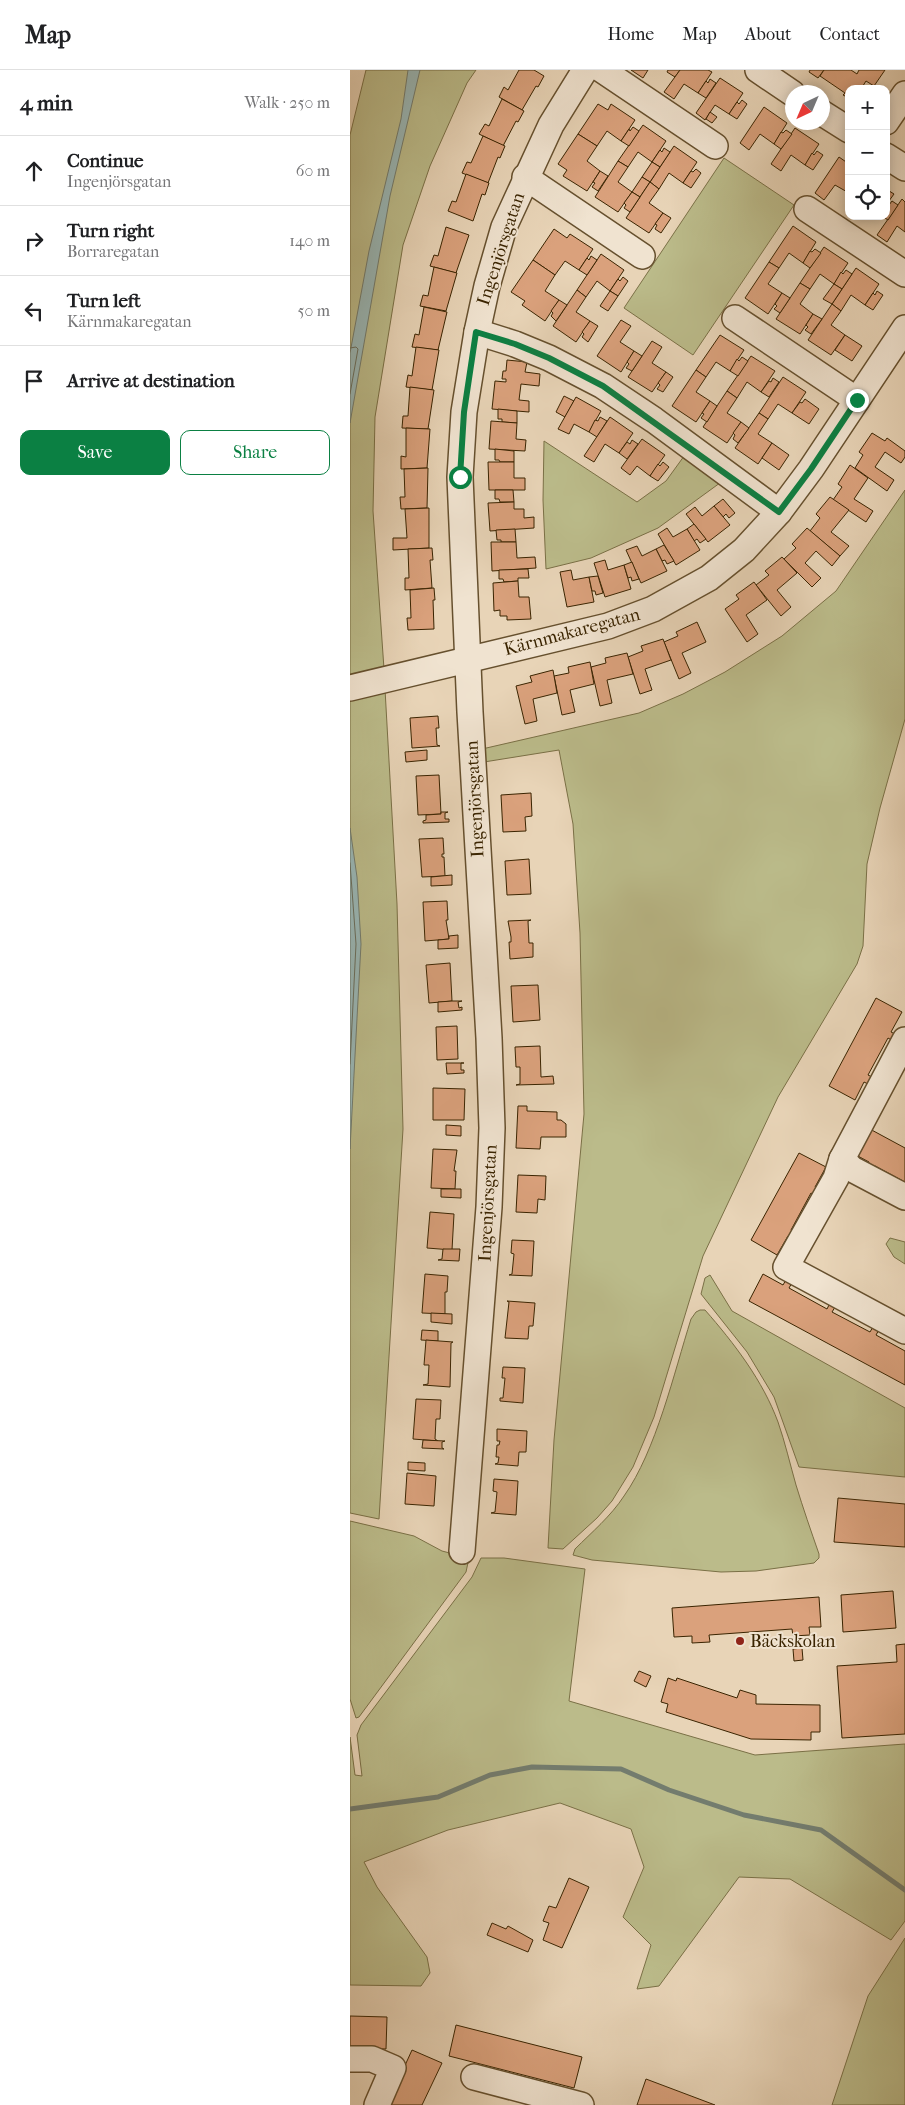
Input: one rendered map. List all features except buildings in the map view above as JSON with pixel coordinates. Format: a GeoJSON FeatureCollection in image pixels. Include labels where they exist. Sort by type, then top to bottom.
{"type":"FeatureCollection","features":[{"type":"Feature","properties":{"kind":"street","name":"Ingenjörsgatan"},"geometry":{"type":"LineString","coordinates":[[462,1551],[489,1206],[492,1128],[489,1038],[470,712],[460,477],[464,412],[476,332],[502,233],[525,177],[550,125],[585,70]]}},
{"type":"Feature","properties":{"kind":"street"},"geometry":{"type":"LineString","coordinates":[[602,70],[715,146]]}},
{"type":"Feature","properties":{"kind":"street"},"geometry":{"type":"LineString","coordinates":[[758,70],[785,88]]}},
{"type":"Feature","properties":{"kind":"street"},"geometry":{"type":"LineString","coordinates":[[890,116],[905,94]]}},
{"type":"Feature","properties":{"kind":"street"},"geometry":{"type":"LineString","coordinates":[[830,118],[845,127]]}},
{"type":"Feature","properties":{"kind":"street"},"geometry":{"type":"LineString","coordinates":[[890,159],[905,168]]}},
{"type":"Feature","properties":{"kind":"street"},"geometry":{"type":"LineString","coordinates":[[525,177],[642,256]]}},
{"type":"Feature","properties":{"kind":"street"},"geometry":{"type":"LineString","coordinates":[[807,209],[905,274]]}},
{"type":"Feature","properties":{"kind":"street"},"geometry":{"type":"LineString","coordinates":[[736,318],[857,400]]}},
{"type":"Feature","properties":{"kind":"street","name":"Kärnmakaregatan"},"geometry":{"type":"LineString","coordinates":[[350,688],[608,626],[653,609],[690,589],[744,550],[779,512],[811,469],[905,328]]}},
{"type":"Feature","properties":{"kind":"street"},"geometry":{"type":"LineString","coordinates":[[476,332],[515,344],[549,358],[603,386],[779,512]]}},
{"type":"Feature","properties":{"kind":"street"},"geometry":{"type":"LineString","coordinates":[[905,1040],[842,1159],[836,1178],[786,1267],[905,1332]]}},
{"type":"Feature","properties":{"kind":"street"},"geometry":{"type":"LineString","coordinates":[[842,1159],[852,1169],[905,1197]]}},
{"type":"Feature","properties":{"kind":"street"},"geometry":{"type":"LineString","coordinates":[[350,2059],[372,2059],[394,2068],[377,2105]]}},
{"type":"Feature","properties":{"kind":"street"},"geometry":{"type":"LineString","coordinates":[[474,2077],[581,2105]]}},
{"type":"Feature","properties":{"kind":"green space"},"geometry":{"type":"Polygon","coordinates":[[[366,70],[476,70],[467,83],[430,166],[403,245],[375,417],[373,511],[384,669],[350,676],[350,135],[366,70]]]}},
{"type":"Feature","properties":{"kind":"green space"},"geometry":{"type":"Polygon","coordinates":[[[724,158],[794,205],[693,355],[624,308],[724,158]]]}},
{"type":"Feature","properties":{"kind":"green space"},"geometry":{"type":"Polygon","coordinates":[[[544,441],[637,502],[666,481],[687,452],[724,480],[658,528],[591,558],[546,569],[543,500],[544,441]]]}},
{"type":"Feature","properties":{"kind":"green space"},"geometry":{"type":"Polygon","coordinates":[[[905,490],[905,719],[880,808],[867,864],[863,946],[857,964],[778,1097],[703,1256],[654,1417],[633,1467],[612,1501],[597,1518],[563,1549],[548,1548],[554,1440],[584,1114],[580,933],[573,824],[559,750],[484,762],[482,749],[639,713],[683,694],[725,672],[782,636],[836,591],[905,490]]]}},
{"type":"Feature","properties":{"kind":"green space"},"geometry":{"type":"Polygon","coordinates":[[[385,689],[397,904],[403,1129],[379,1519],[350,1513],[350,699],[385,689]]]}},
{"type":"Feature","properties":{"kind":"green space"},"geometry":{"type":"Polygon","coordinates":[[[890,1238],[905,1242],[905,1264],[894,1257],[886,1244],[890,1238]]]}},
{"type":"Feature","properties":{"kind":"green space"},"geometry":{"type":"Polygon","coordinates":[[[710,1275],[732,1311],[905,1408],[905,1477],[799,1467],[774,1397],[747,1352],[701,1294],[705,1278],[710,1275]]]}},
{"type":"Feature","properties":{"kind":"green space"},"geometry":{"type":"Polygon","coordinates":[[[700,1310],[705,1310],[737,1349],[756,1377],[772,1407],[781,1430],[796,1485],[819,1554],[819,1558],[814,1563],[756,1571],[721,1572],[592,1560],[573,1555],[575,1549],[601,1524],[624,1496],[646,1457],[663,1411],[691,1319],[700,1310]]]}},
{"type":"Feature","properties":{"kind":"green space"},"geometry":{"type":"Polygon","coordinates":[[[350,1521],[414,1536],[442,1551],[469,1558],[466,1572],[359,1717],[356,1718],[350,1699],[350,1521]]]}},
{"type":"Feature","properties":{"kind":"green space"},"geometry":{"type":"Polygon","coordinates":[[[481,1558],[504,1558],[585,1569],[569,1701],[755,1755],[905,1744],[905,1921],[891,1940],[790,1879],[739,1877],[659,1986],[637,1989],[651,1945],[623,1917],[644,1867],[631,1829],[560,1803],[448,1830],[364,1862],[377,1887],[427,1957],[430,1973],[421,1986],[350,1985],[350,1737],[355,1775],[362,1776],[357,1735],[361,1725],[472,1577],[481,1558]]]}},
{"type":"Feature","properties":{"kind":"green space"},"geometry":{"type":"Polygon","coordinates":[[[905,1938],[905,2105],[832,2105],[868,1996],[905,1938]]]}},
{"type":"Feature","properties":{"kind":"water"},"geometry":{"type":"Polygon","coordinates":[[[408,70],[420,70],[390,196],[350,423],[350,353],[369,251],[401,119],[408,70]]]}},
{"type":"Feature","properties":{"kind":"water"},"geometry":{"type":"Polygon","coordinates":[[[350,828],[357,877],[361,944],[350,1149],[350,828]]]}},
{"type":"Feature","properties":{"kind":"waterway"},"geometry":{"type":"LineString","coordinates":[[350,1809],[438,1797],[490,1775],[532,1767],[621,1769],[669,1790],[744,1815],[821,1830],[905,1890]]}},
{"type":"Feature","properties":{"kind":"place","name":"Bäckskolan"},"geometry":{"type":"Point","coordinates":[740,1641]}},
{"type":"Feature","properties":{"kind":"route"},"geometry":{"type":"LineString","coordinates":[[460,477],[464,412],[476,332],[515,344],[549,358],[603,386],[654,420],[779,512],[811,469],[857,400]]}}]}
